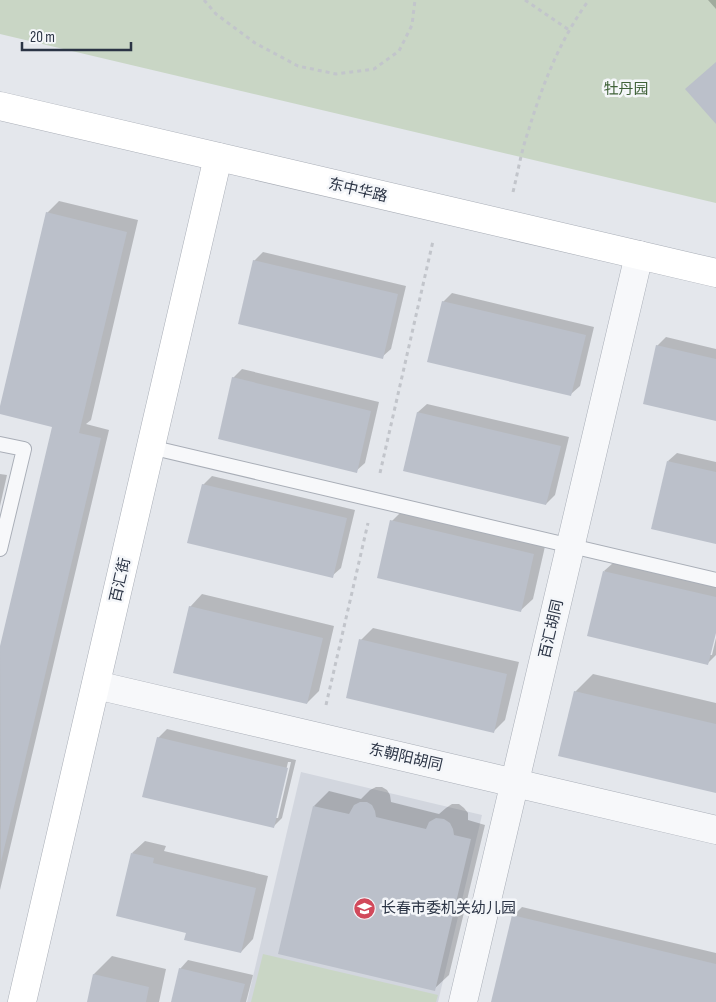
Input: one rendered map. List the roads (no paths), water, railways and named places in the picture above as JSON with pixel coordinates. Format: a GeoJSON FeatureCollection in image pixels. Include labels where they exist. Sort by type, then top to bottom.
{"type":"FeatureCollection","features":[{"type":"Feature","properties":{"kind":"street","name":"东中华路"},"geometry":{"type":"LineString","coordinates":[[0,106],[716,273]]}},
{"type":"Feature","properties":{"kind":"street","name":"百汇街"},"geometry":{"type":"LineString","coordinates":[[22,1002],[218,157]]}},
{"type":"Feature","properties":{"kind":"street","name":"百汇胡同"},"geometry":{"type":"LineString","coordinates":[[463,1002],[639,255]]}},
{"type":"Feature","properties":{"kind":"street","name":"东朝阳胡同"},"geometry":{"type":"LineString","coordinates":[[96,685],[716,830]]}},
{"type":"Feature","properties":{"kind":"lane"},"geometry":{"type":"LineString","coordinates":[[0,444],[24,450],[0,549]]}},
{"type":"Feature","properties":{"kind":"lane"},"geometry":{"type":"LineString","coordinates":[[150,448],[716,580]]}},
{"type":"Feature","properties":{"kind":"place","name":"长春市委机关幼儿园"},"geometry":{"type":"Point","coordinates":[365,908]}},
{"type":"Feature","properties":{"kind":"park label","name":"牡丹园"},"geometry":{"type":"Point","coordinates":[626,89]}}]}
